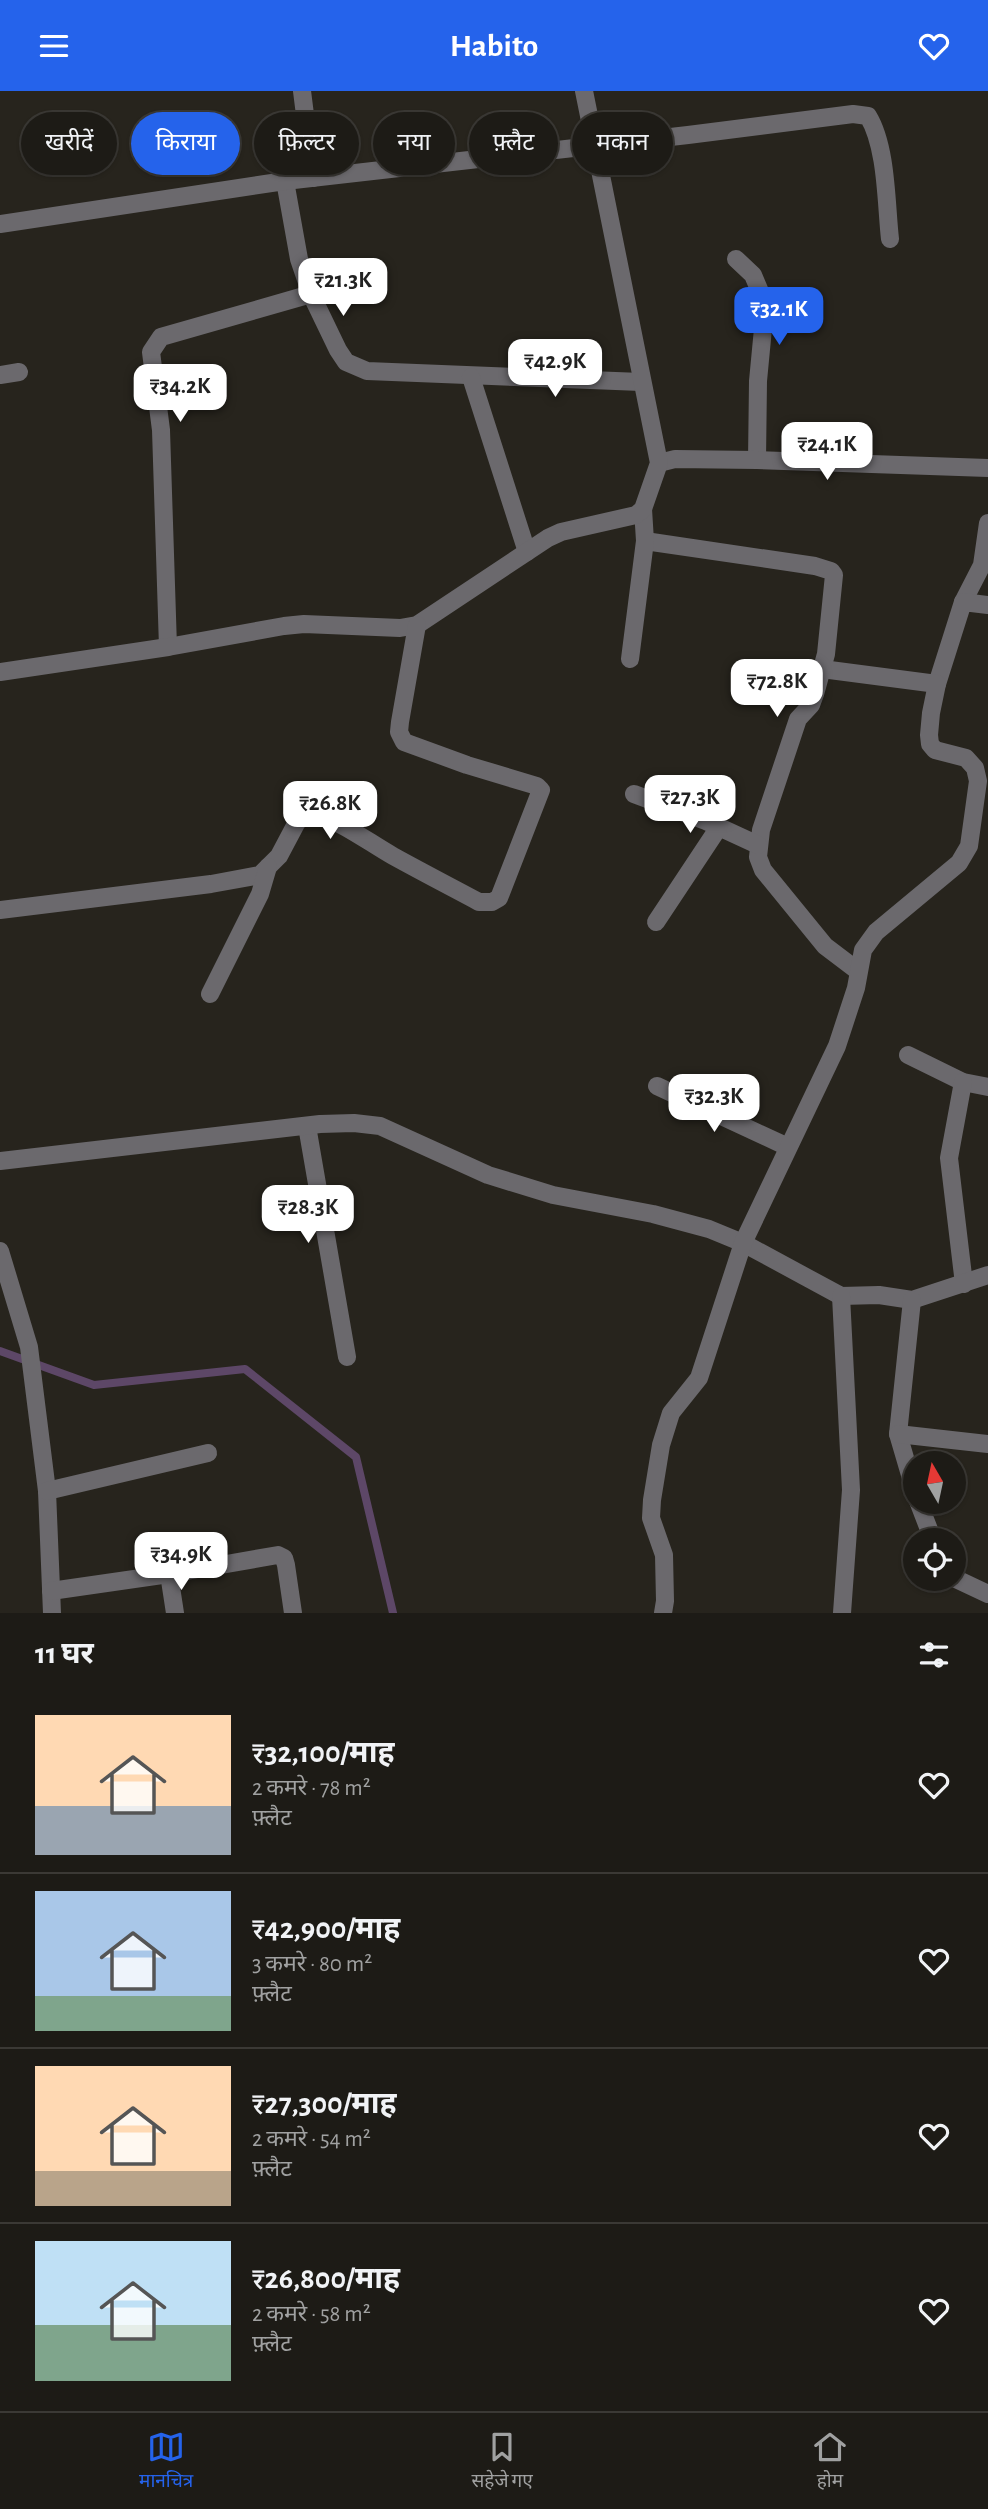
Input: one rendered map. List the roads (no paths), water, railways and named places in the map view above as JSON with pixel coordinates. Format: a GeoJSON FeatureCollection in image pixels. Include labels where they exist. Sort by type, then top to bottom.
{"type":"FeatureCollection","features":[{"type":"Feature","properties":{"kind":"street"},"geometry":{"type":"LineString","coordinates":[[302,91],[313,178]]}},
{"type":"Feature","properties":{"kind":"street"},"geometry":{"type":"LineString","coordinates":[[584,91],[588,112]]}},
{"type":"Feature","properties":{"kind":"street"},"geometry":{"type":"LineString","coordinates":[[673,136],[853,114],[868,116],[881,153],[890,239]]}},
{"type":"Feature","properties":{"kind":"street"},"geometry":{"type":"LineString","coordinates":[[0,224],[285,181],[572,149]]}},
{"type":"Feature","properties":{"kind":"street"},"geometry":{"type":"LineString","coordinates":[[600,175],[659,463],[643,509],[645,541],[630,659]]}},
{"type":"Feature","properties":{"kind":"street"},"geometry":{"type":"LineString","coordinates":[[285,181],[299,259],[311,294],[332,340],[346,362],[367,371],[641,382]]}},
{"type":"Feature","properties":{"kind":"street"},"geometry":{"type":"LineString","coordinates":[[736,259],[753,275],[761,293],[764,318],[758,381],[757,460]]}},
{"type":"Feature","properties":{"kind":"street"},"geometry":{"type":"LineString","coordinates":[[167,647],[161,430],[151,352],[160,337],[311,294]]}},
{"type":"Feature","properties":{"kind":"street"},"geometry":{"type":"LineString","coordinates":[[0,375],[19,372]]}},
{"type":"Feature","properties":{"kind":"street"},"geometry":{"type":"LineString","coordinates":[[471,377],[527,552]]}},
{"type":"Feature","properties":{"kind":"street"},"geometry":{"type":"LineString","coordinates":[[659,463],[675,459],[757,460],[988,468]]}},
{"type":"Feature","properties":{"kind":"street"},"geometry":{"type":"LineString","coordinates":[[0,672],[304,624],[400,628],[417,625],[561,532],[636,515],[643,509]]}},
{"type":"Feature","properties":{"kind":"street"},"geometry":{"type":"LineString","coordinates":[[663,1613],[664,1555],[651,1518],[662,1445],[671,1413],[699,1378],[743,1243],[837,1046],[856,988],[863,950],[876,932],[959,863],[969,846],[978,781],[975,768],[966,758],[935,750],[930,744],[931,713],[937,684],[963,602],[982,565],[988,523]]}},
{"type":"Feature","properties":{"kind":"street"},"geometry":{"type":"LineString","coordinates":[[645,541],[815,566],[831,571],[834,575],[822,669],[811,705],[798,719],[789,743],[758,845],[758,857],[763,870],[825,946],[858,971]]}},
{"type":"Feature","properties":{"kind":"street"},"geometry":{"type":"LineString","coordinates":[[963,602],[988,605]]}},
{"type":"Feature","properties":{"kind":"street"},"geometry":{"type":"LineString","coordinates":[[0,909],[242,880],[260,875],[279,856],[297,822],[307,812],[347,828],[479,902],[492,902],[499,898],[541,790],[537,786],[404,742],[399,732],[400,722],[417,625]]}},
{"type":"Feature","properties":{"kind":"street"},"geometry":{"type":"LineString","coordinates":[[822,669],[937,684]]}},
{"type":"Feature","properties":{"kind":"street"},"geometry":{"type":"LineString","coordinates":[[634,794],[758,845]]}},
{"type":"Feature","properties":{"kind":"street"},"geometry":{"type":"LineString","coordinates":[[656,922],[719,827]]}},
{"type":"Feature","properties":{"kind":"street"},"geometry":{"type":"LineString","coordinates":[[210,994],[260,894],[268,867]]}},
{"type":"Feature","properties":{"kind":"street"},"geometry":{"type":"LineString","coordinates":[[908,1055],[963,1082],[988,1087]]}},
{"type":"Feature","properties":{"kind":"street"},"geometry":{"type":"LineString","coordinates":[[963,1082],[949,1158],[964,1284]]}},
{"type":"Feature","properties":{"kind":"street"},"geometry":{"type":"LineString","coordinates":[[657,1086],[788,1147]]}},
{"type":"Feature","properties":{"kind":"street"},"geometry":{"type":"LineString","coordinates":[[0,1161],[307,1126],[354,1123],[380,1126],[488,1175],[553,1195],[653,1214],[709,1229],[743,1243],[841,1296],[879,1295],[912,1300],[988,1275]]}},
{"type":"Feature","properties":{"kind":"street"},"geometry":{"type":"LineString","coordinates":[[307,1126],[347,1357]]}},
{"type":"Feature","properties":{"kind":"street"},"geometry":{"type":"LineString","coordinates":[[0,1251],[29,1347],[47,1491],[52,1613]]}},
{"type":"Feature","properties":{"kind":"street"},"geometry":{"type":"LineString","coordinates":[[841,1296],[851,1490],[842,1613]]}},
{"type":"Feature","properties":{"kind":"street"},"geometry":{"type":"LineString","coordinates":[[903,1451],[898,1434],[912,1300]]}},
{"type":"Feature","properties":{"kind":"street"},"geometry":{"type":"LineString","coordinates":[[898,1434],[988,1444]]}},
{"type":"Feature","properties":{"kind":"street"},"geometry":{"type":"LineString","coordinates":[[47,1491],[208,1453]]}},
{"type":"Feature","properties":{"kind":"street"},"geometry":{"type":"LineString","coordinates":[[51,1591],[278,1555],[284,1558],[286,1565],[293,1613]]}},
{"type":"Feature","properties":{"kind":"street"},"geometry":{"type":"LineString","coordinates":[[169,1574],[175,1613]]}},
{"type":"Feature","properties":{"kind":"street"},"geometry":{"type":"LineString","coordinates":[[966,1584],[988,1594]]}},
{"type":"Feature","properties":{"kind":"waterway"},"geometry":{"type":"LineString","coordinates":[[0,1351],[94,1385],[245,1369],[356,1457],[393,1613]]}}]}
